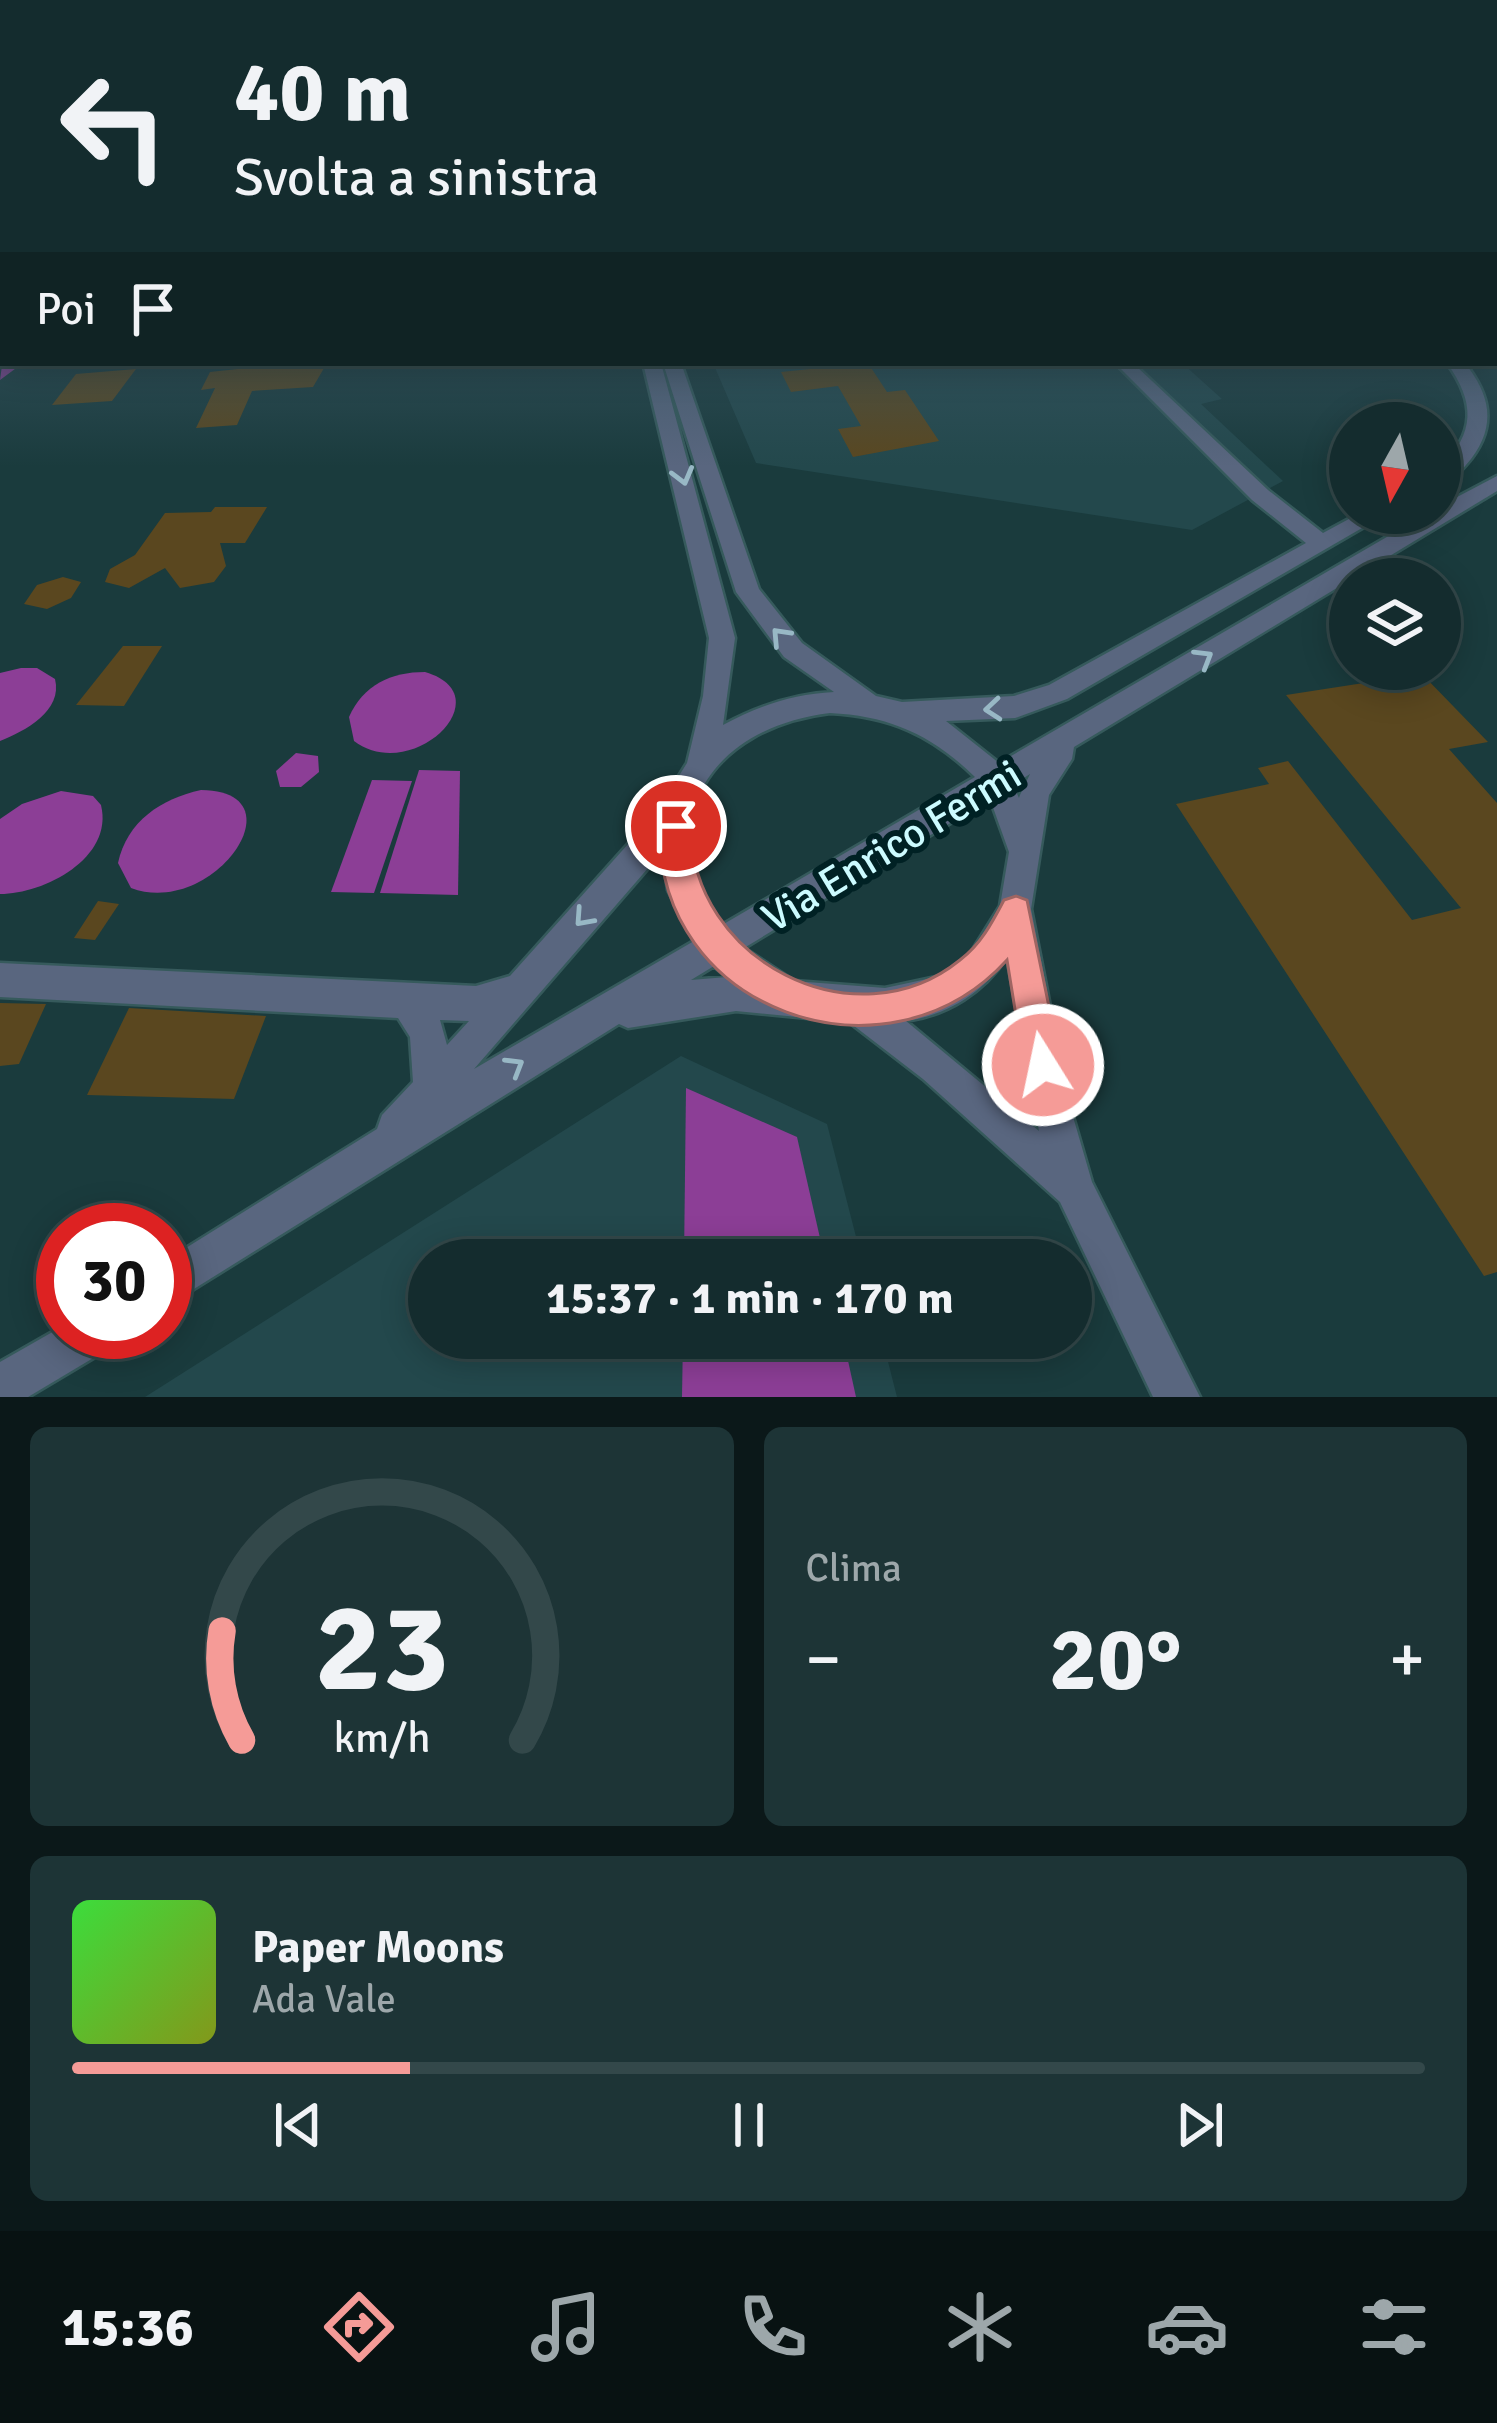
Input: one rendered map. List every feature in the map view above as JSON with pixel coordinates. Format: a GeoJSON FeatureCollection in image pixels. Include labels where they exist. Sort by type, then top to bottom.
{"type":"FeatureCollection","features":[{"type":"Feature","properties":{"kind":"street"},"geometry":{"type":"LineString","coordinates":[[653,366],[722,638],[716,696],[690,783],[675,859],[683,892],[717,948],[760,982],[808,1002]]}},
{"type":"Feature","properties":{"kind":"street"},"geometry":{"type":"LineString","coordinates":[[673,366],[748,592],[759,612],[813,668],[887,709],[946,734],[996,783],[1021,844]]}},
{"type":"Feature","properties":{"kind":"street"},"geometry":{"type":"LineString","coordinates":[[1125,366],[1260,495],[1322,544]]}},
{"type":"Feature","properties":{"kind":"street"},"geometry":{"type":"LineString","coordinates":[[1458,366],[1479,405],[1474,448],[1461,460]]}},
{"type":"Feature","properties":{"kind":"street"},"geometry":{"type":"LineString","coordinates":[[1461,466],[1497,446]]}},
{"type":"Feature","properties":{"kind":"street","name":"Via Enrico Fermi"},"geometry":{"type":"LineString","coordinates":[[192,1269],[378,1148],[446,1093],[597,1017],[717,948],[1497,482]]}},
{"type":"Feature","properties":{"kind":"street"},"geometry":{"type":"LineString","coordinates":[[446,1093],[521,988],[658,833],[728,736],[771,712],[832,701],[887,709],[1015,707],[1079,682],[1340,534]]}},
{"type":"Feature","properties":{"kind":"street"},"geometry":{"type":"LineString","coordinates":[[1077,734],[1036,787],[1021,844],[1016,911],[1050,1103],[1074,1188],[1177,1397]]}},
{"type":"Feature","properties":{"kind":"street"},"geometry":{"type":"LineString","coordinates":[[597,1017],[704,995],[862,1010],[900,1006],[972,973],[999,944],[1016,911]]}},
{"type":"Feature","properties":{"kind":"street"},"geometry":{"type":"LineString","coordinates":[[0,980],[476,1004],[521,988]]}},
{"type":"Feature","properties":{"kind":"street"},"geometry":{"type":"LineString","coordinates":[[399,997],[413,1007],[428,1034],[446,1093]]}},
{"type":"Feature","properties":{"kind":"street"},"geometry":{"type":"LineString","coordinates":[[862,1010],[936,1066],[1074,1188]]}},
{"type":"Feature","properties":{"kind":"street"},"geometry":{"type":"LineString","coordinates":[[0,1388],[49,1359]]}},
{"type":"Feature","properties":{"kind":"shaded area"},"geometry":{"type":"Polygon","coordinates":[[[714,366],[1185,366],[1222,399],[1201,404],[1283,481],[1192,530],[756,463],[714,366]]]}},
{"type":"Feature","properties":{"kind":"shaded area"},"geometry":{"type":"Polygon","coordinates":[[[37,668],[55,679],[53,701],[30,725],[0,741],[0,673],[37,668]]]}},
{"type":"Feature","properties":{"kind":"shaded area"},"geometry":{"type":"Polygon","coordinates":[[[425,672],[447,683],[456,699],[453,716],[441,732],[401,752],[377,752],[354,741],[349,717],[362,696],[390,678],[425,672]]]}},
{"type":"Feature","properties":{"kind":"shaded area"},"geometry":{"type":"Polygon","coordinates":[[[296,753],[318,756],[319,772],[301,787],[280,787],[276,771],[296,753]]]}},
{"type":"Feature","properties":{"kind":"shaded area"},"geometry":{"type":"Polygon","coordinates":[[[419,770],[460,771],[458,895],[380,893],[419,770]]]}},
{"type":"Feature","properties":{"kind":"shaded area"},"geometry":{"type":"Polygon","coordinates":[[[372,780],[412,781],[374,893],[331,892],[372,780]]]}},
{"type":"Feature","properties":{"kind":"shaded area"},"geometry":{"type":"Polygon","coordinates":[[[201,790],[231,796],[245,810],[245,830],[235,851],[216,871],[191,886],[162,893],[131,888],[118,863],[129,835],[160,806],[201,790]]]}},
{"type":"Feature","properties":{"kind":"shaded area"},"geometry":{"type":"Polygon","coordinates":[[[61,791],[93,796],[101,805],[97,841],[55,880],[0,894],[0,819],[22,804],[61,791]]]}},
{"type":"Feature","properties":{"kind":"shaded area"},"geometry":{"type":"Polygon","coordinates":[[[681,1056],[827,1124],[857,1239],[408,1239],[408,1359],[887,1359],[897,1397],[145,1397],[681,1056]]]}},
{"type":"Feature","properties":{"kind":"shaded area"},"geometry":{"type":"Polygon","coordinates":[[[686,1088],[797,1137],[820,1239],[684,1239],[686,1088]]]}},
{"type":"Feature","properties":{"kind":"shaded area"},"geometry":{"type":"Polygon","coordinates":[[[683,1359],[848,1359],[856,1397],[682,1397],[683,1359]]]}},
{"type":"Feature","properties":{"kind":"building"},"geometry":{"type":"Polygon","coordinates":[[[325,366],[313,387],[252,391],[237,425],[196,428],[215,388],[201,390],[210,372],[325,366]]]}},
{"type":"Feature","properties":{"kind":"building"},"geometry":{"type":"Polygon","coordinates":[[[870,366],[887,392],[905,390],[939,441],[853,457],[838,429],[861,426],[838,386],[791,392],[781,372],[870,366]]]}},
{"type":"Feature","properties":{"kind":"building"},"geometry":{"type":"Polygon","coordinates":[[[136,369],[112,401],[52,405],[76,374],[136,369]]]}},
{"type":"Feature","properties":{"kind":"building"},"geometry":{"type":"Polygon","coordinates":[[[215,507],[267,507],[245,543],[220,543],[226,566],[214,582],[180,588],[165,568],[129,588],[105,582],[110,569],[135,555],[165,513],[211,512],[215,507]]]}},
{"type":"Feature","properties":{"kind":"building"},"geometry":{"type":"Polygon","coordinates":[[[63,577],[81,582],[71,598],[47,609],[24,604],[37,585],[63,577]]]}},
{"type":"Feature","properties":{"kind":"building"},"geometry":{"type":"Polygon","coordinates":[[[123,646],[162,646],[124,706],[76,705],[123,646]]]}},
{"type":"Feature","properties":{"kind":"building"},"geometry":{"type":"Polygon","coordinates":[[[1329,688],[1438,690],[1488,742],[1449,749],[1497,803],[1497,1272],[1484,1276],[1176,804],[1269,784],[1258,768],[1288,761],[1412,920],[1461,908],[1286,695],[1329,688]]]}},
{"type":"Feature","properties":{"kind":"building"},"geometry":{"type":"Polygon","coordinates":[[[98,901],[119,904],[95,940],[74,938],[98,901]]]}},
{"type":"Feature","properties":{"kind":"building"},"geometry":{"type":"Polygon","coordinates":[[[0,1003],[46,1004],[19,1064],[0,1066],[0,1003]]]}},
{"type":"Feature","properties":{"kind":"building"},"geometry":{"type":"Polygon","coordinates":[[[129,1008],[266,1016],[234,1099],[87,1095],[129,1008]]]}},
{"type":"Feature","properties":{"kind":"waterway"},"geometry":{"type":"LineString","coordinates":[[0,373],[8,366]]}},
{"type":"Feature","properties":{"kind":"route"},"geometry":{"type":"LineString","coordinates":[[676,826],[675,859],[683,892],[717,948],[760,982],[808,1002],[862,1010],[900,1006],[938,992],[972,973],[999,944],[1016,911],[1043,1065]]}}]}
